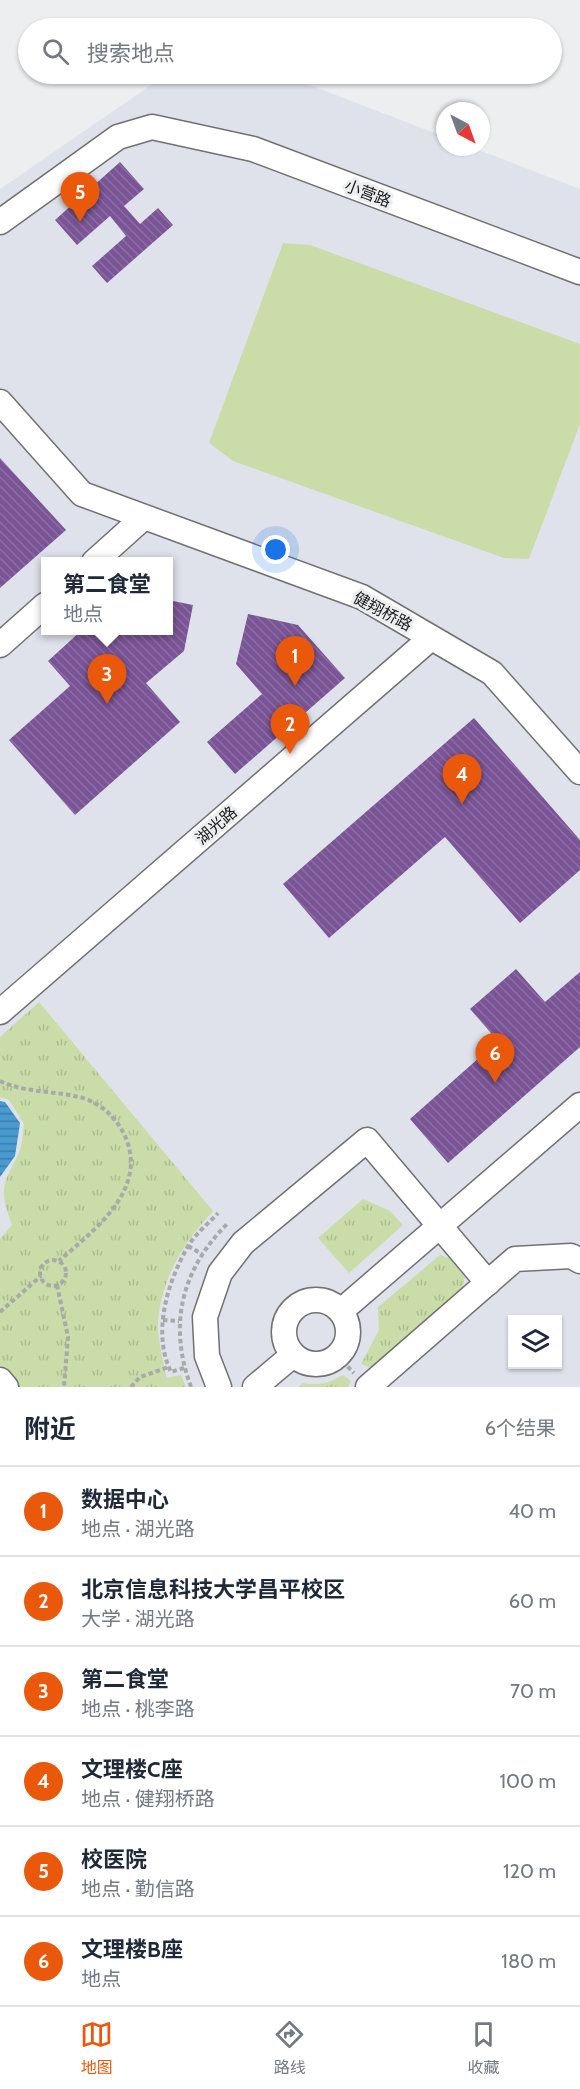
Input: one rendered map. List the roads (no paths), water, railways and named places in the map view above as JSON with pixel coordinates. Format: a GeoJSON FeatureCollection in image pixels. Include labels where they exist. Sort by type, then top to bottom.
{"type":"FeatureCollection","features":[{"type":"Feature","properties":{"kind":"street","name":"小营路"},"geometry":{"type":"LineString","coordinates":[[0,222],[118,137],[152,127],[253,149],[580,272]]}},
{"type":"Feature","properties":{"kind":"street","name":"健翔桥路"},"geometry":{"type":"LineString","coordinates":[[0,402],[82,494],[362,597],[492,673],[580,772]]}},
{"type":"Feature","properties":{"kind":"street"},"geometry":{"type":"LineString","coordinates":[[99,557],[143,518]]}},
{"type":"Feature","properties":{"kind":"street"},"geometry":{"type":"LineString","coordinates":[[0,645],[41,609]]}},
{"type":"Feature","properties":{"kind":"street","name":"湖光路"},"geometry":{"type":"LineString","coordinates":[[0,1012],[431,638]]}},
{"type":"Feature","properties":{"kind":"street"},"geometry":{"type":"LineString","coordinates":[[341,1311],[580,1105]]}},
{"type":"Feature","properties":{"kind":"street"},"geometry":{"type":"LineString","coordinates":[[219,1387],[207,1356],[205,1317],[220,1274],[243,1243],[367,1140],[488,1283]]}},
{"type":"Feature","properties":{"kind":"street"},"geometry":{"type":"LineString","coordinates":[[368,1387],[515,1259],[571,1256],[580,1261]]}},
{"type":"Feature","properties":{"kind":"street"},"geometry":{"type":"LineString","coordinates":[[319,1299],[331,1303],[341,1311],[347,1322],[348,1335],[345,1346],[337,1356],[327,1362],[315,1364],[303,1362],[293,1354],[286,1344],[284,1330],[287,1318],[294,1308],[306,1301],[319,1299]]}},
{"type":"Feature","properties":{"kind":"street"},"geometry":{"type":"LineString","coordinates":[[255,1387],[293,1354]]}},
{"type":"Feature","properties":{"kind":"street"},"geometry":{"type":"LineString","coordinates":[[0,1380],[6,1387]]}},
{"type":"Feature","properties":{"kind":"water"},"geometry":{"type":"Polygon","coordinates":[[[0,1101],[5,1102],[20,1123],[15,1156],[0,1177],[0,1101]]]}},
{"type":"Feature","properties":{"kind":"place","name":"校医院"},"geometry":{"type":"Point","coordinates":[80,222]}},
{"type":"Feature","properties":{"kind":"place","name":"数据中心"},"geometry":{"type":"Point","coordinates":[295,686]}},
{"type":"Feature","properties":{"kind":"place","name":"第二食堂"},"geometry":{"type":"Point","coordinates":[107,704]}},
{"type":"Feature","properties":{"kind":"place","name":"北京信息科技大学昌平校区"},"geometry":{"type":"Point","coordinates":[290,754]}},
{"type":"Feature","properties":{"kind":"place","name":"文理楼C座"},"geometry":{"type":"Point","coordinates":[462,804]}},
{"type":"Feature","properties":{"kind":"place","name":"文理楼B座"},"geometry":{"type":"Point","coordinates":[495,1083]}}]}
